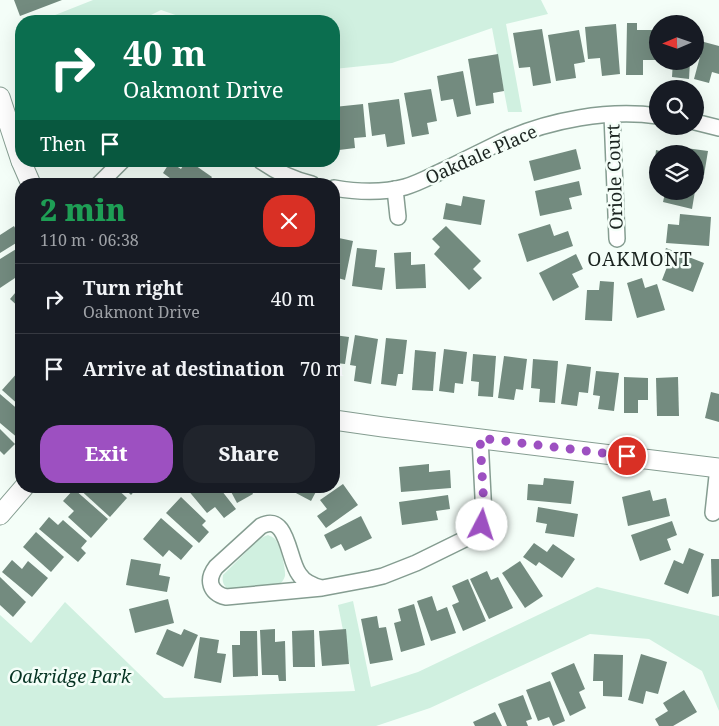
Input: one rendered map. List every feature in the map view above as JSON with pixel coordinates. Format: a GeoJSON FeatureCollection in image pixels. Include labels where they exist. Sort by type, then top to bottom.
{"type":"FeatureCollection","features":[{"type":"Feature","properties":{"kind":"street"},"geometry":{"type":"LineString","coordinates":[[0,97],[15,146]]}},
{"type":"Feature","properties":{"kind":"street","name":"Oakdale Place"},"geometry":{"type":"LineString","coordinates":[[340,189],[380,191],[416,183],[506,140],[543,126],[580,118],[612,115],[649,116]]}},
{"type":"Feature","properties":{"kind":"street","name":"Oriole Court"},"geometry":{"type":"LineString","coordinates":[[612,115],[617,239]]}},
{"type":"Feature","properties":{"kind":"street"},"geometry":{"type":"LineString","coordinates":[[704,124],[719,128]]}},
{"type":"Feature","properties":{"kind":"street"},"geometry":{"type":"LineString","coordinates":[[105,178],[116,167]]}},
{"type":"Feature","properties":{"kind":"street"},"geometry":{"type":"LineString","coordinates":[[271,167],[294,178]]}},
{"type":"Feature","properties":{"kind":"street"},"geometry":{"type":"LineString","coordinates":[[395,189],[398,217]]}},
{"type":"Feature","properties":{"kind":"street"},"geometry":{"type":"LineString","coordinates":[[340,421],[719,468],[713,513]]}},
{"type":"Feature","properties":{"kind":"street"},"geometry":{"type":"LineString","coordinates":[[322,588],[300,576],[283,531],[271,523],[261,526],[216,567],[210,578],[215,592],[226,597],[322,588],[370,579],[397,571],[461,541],[476,532],[482,525],[484,516],[480,438]]}},
{"type":"Feature","properties":{"kind":"street"},"geometry":{"type":"LineString","coordinates":[[0,515],[19,493]]}},
{"type":"Feature","properties":{"kind":"green space"},"geometry":{"type":"Polygon","coordinates":[[[93,0],[541,0],[548,14],[506,24],[522,112],[508,112],[492,28],[392,63],[340,68],[340,15],[176,15],[161,10],[151,15],[55,15],[93,0]]]}},
{"type":"Feature","properties":{"kind":"green space"},"geometry":{"type":"Polygon","coordinates":[[[268,535],[275,539],[281,551],[285,573],[283,580],[278,586],[229,590],[225,587],[223,575],[258,540],[268,535]]]}},
{"type":"Feature","properties":{"kind":"green space","name":"Oakridge Park"},"geometry":{"type":"Polygon","coordinates":[[[597,587],[719,616],[719,711],[702,671],[649,639],[590,634],[430,708],[376,726],[0,726],[0,615],[31,643],[65,602],[164,698],[355,691],[338,605],[353,601],[371,687],[418,672],[597,587]]]}},
{"type":"Feature","properties":{"kind":"building"},"geometry":{"type":"Polygon","coordinates":[[[14,0],[62,0],[23,15],[20,15],[14,0]]]}},
{"type":"Feature","properties":{"kind":"building"},"geometry":{"type":"Polygon","coordinates":[[[627,23],[637,23],[637,30],[649,30],[649,60],[643,60],[643,75],[626,75],[627,23]]]}},
{"type":"Feature","properties":{"kind":"building"},"geometry":{"type":"Polygon","coordinates":[[[616,24],[620,74],[602,76],[600,58],[588,59],[585,27],[616,24]]]}},
{"type":"Feature","properties":{"kind":"building"},"geometry":{"type":"Polygon","coordinates":[[[542,29],[551,83],[533,86],[530,67],[519,68],[513,33],[542,29]]]}},
{"type":"Feature","properties":{"kind":"building"},"geometry":{"type":"Polygon","coordinates":[[[579,30],[585,62],[574,64],[576,78],[556,81],[548,35],[579,30]]]}},
{"type":"Feature","properties":{"kind":"building"},"geometry":{"type":"Polygon","coordinates":[[[704,42],[719,46],[719,74],[712,72],[709,83],[704,80],[694,79],[696,70],[704,70],[704,42]]]}},
{"type":"Feature","properties":{"kind":"building"},"geometry":{"type":"Polygon","coordinates":[[[498,54],[504,91],[493,93],[494,103],[476,106],[468,59],[498,54]]]}},
{"type":"Feature","properties":{"kind":"building"},"geometry":{"type":"Polygon","coordinates":[[[672,70],[690,70],[689,79],[672,77],[672,70]]]}},
{"type":"Feature","properties":{"kind":"building"},"geometry":{"type":"Polygon","coordinates":[[[463,71],[471,114],[457,117],[453,99],[441,101],[437,76],[463,71]]]}},
{"type":"Feature","properties":{"kind":"building"},"geometry":{"type":"Polygon","coordinates":[[[431,89],[437,121],[427,123],[429,134],[412,137],[404,93],[431,89]]]}},
{"type":"Feature","properties":{"kind":"building"},"geometry":{"type":"Polygon","coordinates":[[[399,99],[405,144],[387,147],[385,134],[372,136],[368,103],[399,99]]]}},
{"type":"Feature","properties":{"kind":"building"},"geometry":{"type":"Polygon","coordinates":[[[363,104],[366,137],[354,138],[355,148],[340,150],[340,106],[363,104]]]}},
{"type":"Feature","properties":{"kind":"building"},"geometry":{"type":"Polygon","coordinates":[[[576,149],[581,169],[534,181],[529,161],[576,149]]]}},
{"type":"Feature","properties":{"kind":"building"},"geometry":{"type":"Polygon","coordinates":[[[704,150],[708,151],[704,175],[704,150]]]}},
{"type":"Feature","properties":{"kind":"building"},"geometry":{"type":"Polygon","coordinates":[[[167,167],[178,167],[181,169],[182,167],[198,167],[212,177],[170,178],[163,173],[167,167]]]}},
{"type":"Feature","properties":{"kind":"building"},"geometry":{"type":"Polygon","coordinates":[[[579,181],[582,195],[569,198],[572,209],[540,216],[535,191],[579,181]]]}},
{"type":"Feature","properties":{"kind":"building"},"geometry":{"type":"Polygon","coordinates":[[[463,196],[485,200],[481,225],[443,219],[446,203],[461,206],[463,196]]]}},
{"type":"Feature","properties":{"kind":"building"},"geometry":{"type":"Polygon","coordinates":[[[663,200],[694,200],[692,209],[663,202],[663,200]]]}},
{"type":"Feature","properties":{"kind":"building"},"geometry":{"type":"Polygon","coordinates":[[[680,214],[711,217],[709,246],[666,243],[668,224],[679,225],[680,214]]]}},
{"type":"Feature","properties":{"kind":"building"},"geometry":{"type":"Polygon","coordinates":[[[550,224],[554,236],[568,231],[573,246],[527,262],[518,234],[550,224]]]}},
{"type":"Feature","properties":{"kind":"building"},"geometry":{"type":"Polygon","coordinates":[[[14,226],[15,228],[15,244],[0,253],[0,235],[14,226]]]}},
{"type":"Feature","properties":{"kind":"building"},"geometry":{"type":"Polygon","coordinates":[[[446,226],[481,261],[473,269],[482,278],[469,290],[434,254],[440,247],[432,239],[446,226]]]}},
{"type":"Feature","properties":{"kind":"building"},"geometry":{"type":"Polygon","coordinates":[[[340,238],[353,241],[345,280],[340,279],[340,238]]]}},
{"type":"Feature","properties":{"kind":"building"},"geometry":{"type":"Polygon","coordinates":[[[357,248],[377,250],[375,267],[385,268],[382,290],[352,286],[357,248]]]}},
{"type":"Feature","properties":{"kind":"building"},"geometry":{"type":"Polygon","coordinates":[[[666,248],[704,263],[693,292],[662,280],[667,267],[660,264],[666,248]]]}},
{"type":"Feature","properties":{"kind":"building"},"geometry":{"type":"Polygon","coordinates":[[[15,250],[15,278],[0,288],[0,259],[15,250]]]}},
{"type":"Feature","properties":{"kind":"building"},"geometry":{"type":"Polygon","coordinates":[[[411,252],[411,265],[425,264],[426,288],[396,289],[394,253],[411,252]]]}},
{"type":"Feature","properties":{"kind":"building"},"geometry":{"type":"Polygon","coordinates":[[[576,254],[583,269],[572,274],[579,287],[553,301],[539,273],[576,254]]]}},
{"type":"Feature","properties":{"kind":"building"},"geometry":{"type":"Polygon","coordinates":[[[642,278],[645,288],[657,284],[665,310],[637,318],[627,283],[642,278]]]}},
{"type":"Feature","properties":{"kind":"building"},"geometry":{"type":"Polygon","coordinates":[[[600,281],[614,282],[612,321],[585,320],[587,290],[599,290],[600,281]]]}},
{"type":"Feature","properties":{"kind":"building"},"geometry":{"type":"Polygon","coordinates":[[[15,293],[15,304],[10,299],[15,293]]]}},
{"type":"Feature","properties":{"kind":"building"},"geometry":{"type":"Polygon","coordinates":[[[355,335],[378,339],[371,384],[354,381],[356,366],[350,365],[355,335]]]}},
{"type":"Feature","properties":{"kind":"building"},"geometry":{"type":"Polygon","coordinates":[[[340,336],[349,337],[345,364],[340,363],[340,336]]]}},
{"type":"Feature","properties":{"kind":"building"},"geometry":{"type":"Polygon","coordinates":[[[386,338],[407,340],[403,374],[398,374],[396,386],[381,384],[386,338]]]}},
{"type":"Feature","properties":{"kind":"building"},"geometry":{"type":"Polygon","coordinates":[[[444,349],[467,352],[463,384],[455,383],[454,393],[439,391],[444,349]]]}},
{"type":"Feature","properties":{"kind":"building"},"geometry":{"type":"Polygon","coordinates":[[[415,350],[436,352],[433,391],[412,390],[415,350]]]}},
{"type":"Feature","properties":{"kind":"building"},"geometry":{"type":"Polygon","coordinates":[[[473,354],[496,356],[493,397],[478,396],[479,382],[471,381],[473,354]]]}},
{"type":"Feature","properties":{"kind":"building"},"geometry":{"type":"Polygon","coordinates":[[[504,356],[527,359],[523,390],[516,389],[514,400],[498,398],[504,356]]]}},
{"type":"Feature","properties":{"kind":"building"},"geometry":{"type":"Polygon","coordinates":[[[533,359],[558,361],[555,403],[539,402],[540,389],[531,388],[533,359]]]}},
{"type":"Feature","properties":{"kind":"building"},"geometry":{"type":"Polygon","coordinates":[[[567,364],[591,367],[588,393],[579,392],[577,406],[561,404],[567,364]]]}},
{"type":"Feature","properties":{"kind":"building"},"geometry":{"type":"Polygon","coordinates":[[[596,371],[619,373],[614,411],[598,409],[600,396],[593,395],[596,371]]]}},
{"type":"Feature","properties":{"kind":"building"},"geometry":{"type":"Polygon","coordinates":[[[15,375],[15,402],[2,390],[15,375]]]}},
{"type":"Feature","properties":{"kind":"building"},"geometry":{"type":"Polygon","coordinates":[[[624,377],[648,378],[648,400],[638,400],[638,413],[624,413],[624,377]]]}},
{"type":"Feature","properties":{"kind":"building"},"geometry":{"type":"Polygon","coordinates":[[[678,377],[679,416],[657,416],[656,378],[678,377]]]}},
{"type":"Feature","properties":{"kind":"building"},"geometry":{"type":"Polygon","coordinates":[[[711,392],[719,394],[719,422],[705,418],[711,392]]]}},
{"type":"Feature","properties":{"kind":"building"},"geometry":{"type":"Polygon","coordinates":[[[0,394],[15,407],[15,436],[0,423],[0,394]]]}},
{"type":"Feature","properties":{"kind":"building"},"geometry":{"type":"Polygon","coordinates":[[[0,429],[15,444],[4,455],[0,451],[0,429]]]}},
{"type":"Feature","properties":{"kind":"building"},"geometry":{"type":"Polygon","coordinates":[[[429,464],[429,472],[450,470],[451,488],[401,492],[399,467],[429,464]]]}},
{"type":"Feature","properties":{"kind":"building"},"geometry":{"type":"Polygon","coordinates":[[[544,478],[574,481],[571,504],[527,500],[528,484],[543,485],[544,478]]]}},
{"type":"Feature","properties":{"kind":"building"},"geometry":{"type":"Polygon","coordinates":[[[343,484],[358,505],[326,528],[317,516],[327,509],[320,500],[330,493],[340,493],[340,486],[343,484]]]}},
{"type":"Feature","properties":{"kind":"building"},"geometry":{"type":"Polygon","coordinates":[[[650,490],[653,501],[666,498],[670,516],[628,526],[622,497],[650,490]]]}},
{"type":"Feature","properties":{"kind":"building"},"geometry":{"type":"Polygon","coordinates":[[[70,493],[79,493],[108,519],[91,538],[68,517],[74,511],[63,501],[70,493]]]}},
{"type":"Feature","properties":{"kind":"building"},"geometry":{"type":"Polygon","coordinates":[[[84,493],[122,493],[127,498],[110,517],[84,493]]]}},
{"type":"Feature","properties":{"kind":"building"},"geometry":{"type":"Polygon","coordinates":[[[190,493],[223,493],[236,509],[224,518],[215,507],[207,513],[190,493]]]}},
{"type":"Feature","properties":{"kind":"building"},"geometry":{"type":"Polygon","coordinates":[[[232,493],[252,493],[253,494],[237,503],[232,493]]]}},
{"type":"Feature","properties":{"kind":"building"},"geometry":{"type":"Polygon","coordinates":[[[296,493],[315,493],[311,501],[296,493]]]}},
{"type":"Feature","properties":{"kind":"building"},"geometry":{"type":"Polygon","coordinates":[[[448,495],[450,509],[436,511],[438,520],[402,525],[399,502],[448,495]]]}},
{"type":"Feature","properties":{"kind":"building"},"geometry":{"type":"Polygon","coordinates":[[[181,497],[206,521],[202,525],[209,532],[199,543],[166,513],[181,497]]]}},
{"type":"Feature","properties":{"kind":"building"},"geometry":{"type":"Polygon","coordinates":[[[538,507],[578,514],[574,537],[545,533],[547,524],[536,522],[538,507]]]}},
{"type":"Feature","properties":{"kind":"building"},"geometry":{"type":"Polygon","coordinates":[[[361,516],[372,538],[345,551],[341,544],[331,549],[324,535],[361,516]]]}},
{"type":"Feature","properties":{"kind":"building"},"geometry":{"type":"Polygon","coordinates":[[[49,517],[58,525],[63,520],[87,541],[81,548],[86,553],[78,562],[39,529],[49,517]]]}},
{"type":"Feature","properties":{"kind":"building"},"geometry":{"type":"Polygon","coordinates":[[[161,518],[193,546],[181,560],[169,550],[163,557],[143,539],[161,518]]]}},
{"type":"Feature","properties":{"kind":"building"},"geometry":{"type":"Polygon","coordinates":[[[672,521],[677,535],[667,539],[671,550],[640,561],[631,535],[672,521]]]}},
{"type":"Feature","properties":{"kind":"building"},"geometry":{"type":"Polygon","coordinates":[[[36,532],[64,557],[51,572],[23,547],[36,532]]]}},
{"type":"Feature","properties":{"kind":"building"},"geometry":{"type":"Polygon","coordinates":[[[534,543],[547,552],[553,544],[575,559],[562,578],[539,562],[536,566],[523,557],[534,543]]]}},
{"type":"Feature","properties":{"kind":"building"},"geometry":{"type":"Polygon","coordinates":[[[689,548],[704,554],[688,594],[664,584],[674,560],[683,564],[689,548]]]}},
{"type":"Feature","properties":{"kind":"building"},"geometry":{"type":"Polygon","coordinates":[[[131,559],[161,564],[159,575],[170,577],[167,592],[126,585],[131,559]]]}},
{"type":"Feature","properties":{"kind":"building"},"geometry":{"type":"Polygon","coordinates":[[[711,559],[719,559],[719,596],[712,597],[711,559]]]}},
{"type":"Feature","properties":{"kind":"building"},"geometry":{"type":"Polygon","coordinates":[[[12,560],[22,569],[28,561],[48,578],[32,597],[2,572],[12,560]]]}},
{"type":"Feature","properties":{"kind":"building"},"geometry":{"type":"Polygon","coordinates":[[[520,561],[543,596],[525,608],[502,573],[520,561]]]}},
{"type":"Feature","properties":{"kind":"building"},"geometry":{"type":"Polygon","coordinates":[[[487,571],[491,580],[498,577],[513,608],[489,619],[470,579],[487,571]]]}},
{"type":"Feature","properties":{"kind":"building"},"geometry":{"type":"Polygon","coordinates":[[[0,577],[26,602],[13,617],[0,605],[0,577]]]}},
{"type":"Feature","properties":{"kind":"building"},"geometry":{"type":"Polygon","coordinates":[[[468,579],[486,621],[463,631],[452,605],[459,602],[452,586],[468,579]]]}},
{"type":"Feature","properties":{"kind":"building"},"geometry":{"type":"Polygon","coordinates":[[[432,596],[437,611],[447,607],[456,633],[431,641],[417,601],[432,596]]]}},
{"type":"Feature","properties":{"kind":"building"},"geometry":{"type":"Polygon","coordinates":[[[168,599],[174,623],[135,633],[129,609],[168,599]]]}},
{"type":"Feature","properties":{"kind":"building"},"geometry":{"type":"Polygon","coordinates":[[[414,604],[425,645],[401,652],[394,623],[401,621],[398,609],[414,604]]]}},
{"type":"Feature","properties":{"kind":"building"},"geometry":{"type":"Polygon","coordinates":[[[377,616],[379,628],[386,627],[393,660],[370,664],[361,619],[377,616]]]}},
{"type":"Feature","properties":{"kind":"building"},"geometry":{"type":"Polygon","coordinates":[[[167,629],[181,635],[184,629],[198,635],[183,667],[156,654],[167,629]]]}},
{"type":"Feature","properties":{"kind":"building"},"geometry":{"type":"Polygon","coordinates":[[[275,629],[275,642],[285,641],[286,681],[279,681],[278,675],[262,675],[260,630],[275,629]]]}},
{"type":"Feature","properties":{"kind":"building"},"geometry":{"type":"Polygon","coordinates":[[[346,629],[349,664],[322,666],[319,631],[346,629]]]}},
{"type":"Feature","properties":{"kind":"building"},"geometry":{"type":"Polygon","coordinates":[[[314,630],[315,667],[293,667],[292,631],[314,630]]]}},
{"type":"Feature","properties":{"kind":"building"},"geometry":{"type":"Polygon","coordinates":[[[240,631],[257,631],[258,676],[233,677],[232,645],[240,645],[240,631]]]}},
{"type":"Feature","properties":{"kind":"building"},"geometry":{"type":"Polygon","coordinates":[[[200,637],[219,640],[217,653],[226,654],[221,683],[194,678],[200,637]]]}},
{"type":"Feature","properties":{"kind":"building"},"geometry":{"type":"Polygon","coordinates":[[[594,654],[623,655],[622,697],[603,696],[603,681],[593,681],[594,654]]]}},
{"type":"Feature","properties":{"kind":"building"},"geometry":{"type":"Polygon","coordinates":[[[641,654],[667,662],[658,694],[646,691],[643,704],[628,700],[641,654]]]}},
{"type":"Feature","properties":{"kind":"building"},"geometry":{"type":"Polygon","coordinates":[[[574,663],[585,689],[579,692],[586,708],[570,716],[551,673],[574,663]]]}},
{"type":"Feature","properties":{"kind":"building"},"geometry":{"type":"Polygon","coordinates":[[[550,681],[565,721],[553,726],[549,717],[538,721],[526,690],[550,681]]]}},
{"type":"Feature","properties":{"kind":"building"},"geometry":{"type":"Polygon","coordinates":[[[684,690],[697,712],[673,726],[659,726],[655,719],[668,711],[663,703],[684,690]]]}},
{"type":"Feature","properties":{"kind":"building"},"geometry":{"type":"Polygon","coordinates":[[[523,695],[532,719],[526,721],[528,726],[507,726],[498,704],[523,695]]]}},
{"type":"Feature","properties":{"kind":"building"},"geometry":{"type":"Polygon","coordinates":[[[495,712],[502,726],[475,726],[473,722],[495,712]]]}},
{"type":"Feature","properties":{"kind":"district","name":"OAKMONT"},"geometry":{"type":"Point","coordinates":[640,259]}},
{"type":"Feature","properties":{"kind":"route"},"geometry":{"type":"LineString","coordinates":[[482,525],[484,507],[480,438],[627,456]]}}]}
